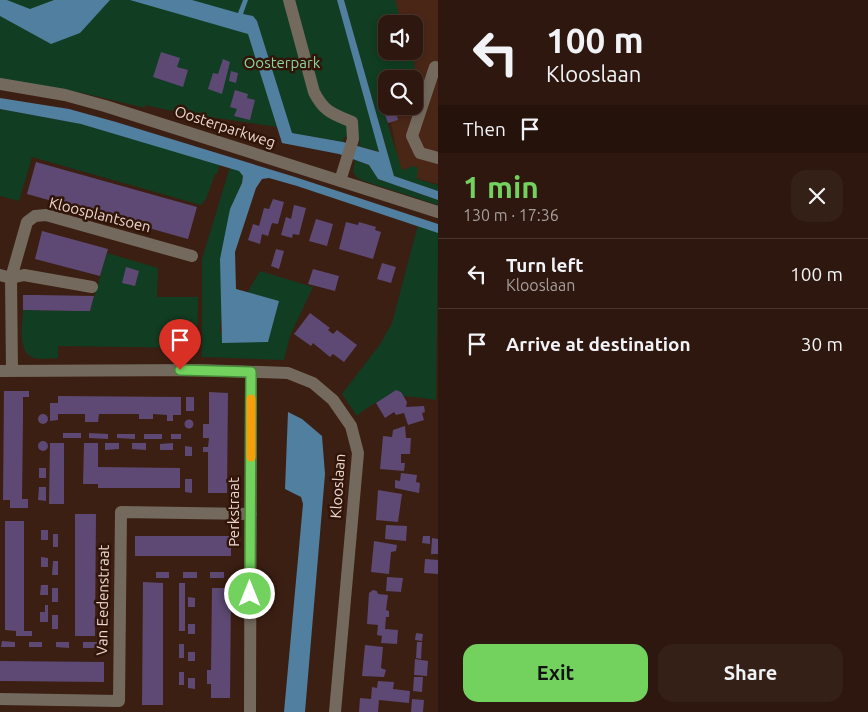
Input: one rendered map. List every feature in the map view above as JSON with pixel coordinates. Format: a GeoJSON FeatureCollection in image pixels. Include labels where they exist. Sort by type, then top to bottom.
{"type":"FeatureCollection","features":[{"type":"Feature","properties":{"kind":"street"},"geometry":{"type":"LineString","coordinates":[[289,0],[314,92],[320,104],[326,111],[352,122],[353,139],[340,181]]}},
{"type":"Feature","properties":{"kind":"street"},"geometry":{"type":"LineString","coordinates":[[435,67],[412,136],[420,153],[438,158]]}},
{"type":"Feature","properties":{"kind":"street","name":"Oosterparkweg"},"geometry":{"type":"LineString","coordinates":[[0,84],[65,95],[105,106],[438,212]]}},
{"type":"Feature","properties":{"kind":"street","name":"Kloosplantsoen"},"geometry":{"type":"LineString","coordinates":[[6,371],[6,276],[27,222],[35,216],[46,215],[192,256]]}},
{"type":"Feature","properties":{"kind":"street"},"geometry":{"type":"LineString","coordinates":[[6,276],[24,275],[92,287]]}},
{"type":"Feature","properties":{"kind":"street","name":"Klooslaan"},"geometry":{"type":"LineString","coordinates":[[6,371],[251,372],[288,374],[313,382],[333,400],[351,426],[358,453],[336,712]]}},
{"type":"Feature","properties":{"kind":"street","name":"Perkstraat"},"geometry":{"type":"LineString","coordinates":[[250,712],[251,372]]}},
{"type":"Feature","properties":{"kind":"street","name":"Van Eedenstraat"},"geometry":{"type":"LineString","coordinates":[[0,699],[119,700],[120,512],[251,514]]}},
{"type":"Feature","properties":{"kind":"shaded area"},"geometry":{"type":"Polygon","coordinates":[[[390,0],[438,0],[438,184],[401,174],[390,118],[391,115],[423,115],[423,70],[404,70],[405,60],[423,60],[423,15],[394,15],[390,0]]]}},
{"type":"Feature","properties":{"kind":"green space","name":"Oosterpark"},"geometry":{"type":"Polygon","coordinates":[[[0,0],[337,0],[380,152],[359,146],[360,139],[344,137],[343,142],[292,133],[291,129],[182,113],[145,105],[145,108],[83,93],[0,79],[0,0]]]}},
{"type":"Feature","properties":{"kind":"green space"},"geometry":{"type":"Polygon","coordinates":[[[344,0],[395,0],[399,15],[378,15],[378,60],[413,60],[414,70],[378,70],[378,115],[385,115],[402,170],[414,166],[418,168],[417,179],[438,185],[438,191],[394,176],[344,0]]]}},
{"type":"Feature","properties":{"kind":"green space"},"geometry":{"type":"Polygon","coordinates":[[[0,109],[81,124],[220,164],[206,199],[201,205],[32,157],[19,201],[0,196],[0,109]]]}},
{"type":"Feature","properties":{"kind":"green space"},"geometry":{"type":"Polygon","coordinates":[[[355,160],[369,165],[378,179],[438,200],[438,205],[358,179],[353,172],[355,160]]]}},
{"type":"Feature","properties":{"kind":"green space"},"geometry":{"type":"Polygon","coordinates":[[[230,167],[239,171],[243,176],[242,183],[230,209],[220,333],[279,301],[247,293],[260,271],[313,287],[290,336],[284,360],[202,357],[202,259],[230,167]]]}},
{"type":"Feature","properties":{"kind":"green space"},"geometry":{"type":"Polygon","coordinates":[[[418,225],[438,233],[436,400],[394,397],[376,403],[357,416],[342,394],[381,343],[392,323],[418,225]]]}},
{"type":"Feature","properties":{"kind":"green space"},"geometry":{"type":"Polygon","coordinates":[[[107,253],[158,268],[157,297],[198,297],[197,348],[58,346],[58,358],[36,359],[28,355],[22,337],[23,310],[90,311],[107,253]]]}},
{"type":"Feature","properties":{"kind":"water"},"geometry":{"type":"Polygon","coordinates":[[[0,0],[7,0],[30,9],[54,0],[110,0],[80,33],[51,44],[0,16],[0,0]]]}},
{"type":"Feature","properties":{"kind":"water"},"geometry":{"type":"Polygon","coordinates":[[[130,0],[192,0],[238,13],[243,0],[248,0],[243,14],[253,16],[257,21],[292,133],[343,142],[379,152],[337,0],[344,0],[394,176],[438,191],[438,200],[378,179],[369,165],[339,154],[282,143],[248,34],[130,0]]]}},
{"type":"Feature","properties":{"kind":"water"},"geometry":{"type":"Polygon","coordinates":[[[0,98],[69,109],[295,177],[438,224],[438,233],[297,186],[269,178],[262,179],[256,188],[235,252],[236,289],[279,301],[268,342],[222,343],[220,259],[230,209],[242,183],[243,176],[239,171],[81,124],[0,109],[0,98]]]}},
{"type":"Feature","properties":{"kind":"water"},"geometry":{"type":"Polygon","coordinates":[[[288,412],[302,419],[322,436],[325,474],[305,712],[284,712],[303,504],[301,497],[285,489],[288,412]]]}},
{"type":"Feature","properties":{"kind":"building"},"geometry":{"type":"Polygon","coordinates":[[[161,52],[180,58],[177,67],[188,70],[183,87],[153,77],[161,52]]]}},
{"type":"Feature","properties":{"kind":"building"},"geometry":{"type":"Polygon","coordinates":[[[223,59],[230,62],[222,94],[208,89],[213,73],[218,74],[223,59]]]}},
{"type":"Feature","properties":{"kind":"building"},"geometry":{"type":"Polygon","coordinates":[[[231,71],[238,73],[236,83],[229,81],[231,71]]]}},
{"type":"Feature","properties":{"kind":"building"},"geometry":{"type":"Polygon","coordinates":[[[235,90],[248,94],[247,98],[255,100],[250,120],[234,116],[237,109],[230,107],[235,90]]]}},
{"type":"Feature","properties":{"kind":"building"},"geometry":{"type":"Polygon","coordinates":[[[385,115],[397,115],[398,120],[388,123],[385,115]]]}},
{"type":"Feature","properties":{"kind":"building"},"geometry":{"type":"Polygon","coordinates":[[[36,162],[197,207],[188,239],[27,194],[36,162]]]}},
{"type":"Feature","properties":{"kind":"building"},"geometry":{"type":"Polygon","coordinates":[[[273,199],[284,202],[278,224],[272,223],[268,236],[262,234],[260,244],[248,240],[253,224],[259,226],[264,208],[269,209],[273,199]]]}},
{"type":"Feature","properties":{"kind":"building"},"geometry":{"type":"Polygon","coordinates":[[[294,205],[306,208],[299,235],[293,234],[292,238],[281,235],[286,217],[291,219],[294,205]]]}},
{"type":"Feature","properties":{"kind":"building"},"geometry":{"type":"Polygon","coordinates":[[[316,219],[333,224],[327,246],[309,241],[316,219]]]}},
{"type":"Feature","properties":{"kind":"building"},"geometry":{"type":"Polygon","coordinates":[[[346,222],[358,225],[359,222],[376,227],[375,230],[381,232],[373,259],[339,249],[346,222]]]}},
{"type":"Feature","properties":{"kind":"building"},"geometry":{"type":"Polygon","coordinates":[[[42,231],[108,249],[100,276],[35,259],[42,231]]]}},
{"type":"Feature","properties":{"kind":"building"},"geometry":{"type":"Polygon","coordinates":[[[276,249],[284,251],[279,269],[271,266],[276,249]]]}},
{"type":"Feature","properties":{"kind":"building"},"geometry":{"type":"Polygon","coordinates":[[[382,263],[396,267],[391,283],[377,279],[382,263]]]}},
{"type":"Feature","properties":{"kind":"building"},"geometry":{"type":"Polygon","coordinates":[[[126,267],[139,271],[135,286],[122,283],[126,267]]]}},
{"type":"Feature","properties":{"kind":"building"},"geometry":{"type":"Polygon","coordinates":[[[313,269],[339,276],[335,291],[308,284],[313,269]]]}},
{"type":"Feature","properties":{"kind":"building"},"geometry":{"type":"Polygon","coordinates":[[[23,295],[94,296],[90,311],[77,311],[23,310],[23,295]]]}},
{"type":"Feature","properties":{"kind":"building"},"geometry":{"type":"Polygon","coordinates":[[[310,313],[330,328],[328,330],[333,334],[337,330],[357,345],[344,362],[333,354],[330,357],[313,343],[311,346],[294,334],[310,313]]]}},
{"type":"Feature","properties":{"kind":"building"},"geometry":{"type":"Polygon","coordinates":[[[396,390],[401,392],[407,402],[406,407],[424,406],[425,412],[422,413],[424,420],[408,425],[404,413],[396,415],[394,412],[385,418],[376,403],[396,390]]]}},
{"type":"Feature","properties":{"kind":"building"},"geometry":{"type":"Polygon","coordinates":[[[4,391],[29,391],[29,397],[23,397],[22,499],[28,499],[28,508],[10,508],[10,500],[3,500],[4,391]]]}},
{"type":"Feature","properties":{"kind":"building"},"geometry":{"type":"Polygon","coordinates":[[[209,392],[228,393],[227,493],[208,493],[208,452],[203,452],[203,447],[208,447],[209,438],[203,438],[203,424],[209,424],[209,392]]]}},
{"type":"Feature","properties":{"kind":"building"},"geometry":{"type":"Polygon","coordinates":[[[58,396],[181,397],[181,415],[173,415],[173,421],[167,421],[167,415],[153,414],[153,419],[139,419],[139,414],[99,414],[98,422],[85,422],[85,414],[58,414],[58,420],[50,421],[50,403],[58,403],[58,396]]]}},
{"type":"Feature","properties":{"kind":"building"},"geometry":{"type":"Polygon","coordinates":[[[186,397],[194,397],[194,411],[186,411],[186,397]]]}},
{"type":"Feature","properties":{"kind":"building"},"geometry":{"type":"Polygon","coordinates":[[[43,414],[48,419],[43,424],[38,419],[43,414]]]}},
{"type":"Feature","properties":{"kind":"building"},"geometry":{"type":"Polygon","coordinates":[[[189,419],[194,424],[189,429],[184,424],[189,419]]]}},
{"type":"Feature","properties":{"kind":"building"},"geometry":{"type":"Polygon","coordinates":[[[405,426],[406,438],[411,438],[410,454],[401,454],[401,463],[405,463],[404,471],[380,469],[383,436],[392,437],[393,430],[405,426]]]}},
{"type":"Feature","properties":{"kind":"building"},"geometry":{"type":"Polygon","coordinates":[[[63,433],[81,433],[81,438],[63,438],[63,433]]]}},
{"type":"Feature","properties":{"kind":"building"},"geometry":{"type":"Polygon","coordinates":[[[89,433],[108,434],[108,439],[89,438],[89,433]]]}},
{"type":"Feature","properties":{"kind":"building"},"geometry":{"type":"Polygon","coordinates":[[[117,434],[135,434],[135,439],[117,438],[117,434]]]}},
{"type":"Feature","properties":{"kind":"building"},"geometry":{"type":"Polygon","coordinates":[[[144,434],[162,434],[162,439],[144,439],[144,434]]]}},
{"type":"Feature","properties":{"kind":"building"},"geometry":{"type":"Polygon","coordinates":[[[171,434],[181,434],[181,439],[171,439],[171,434]]]}},
{"type":"Feature","properties":{"kind":"building"},"geometry":{"type":"Polygon","coordinates":[[[43,441],[48,446],[43,451],[38,446],[43,441]]]}},
{"type":"Feature","properties":{"kind":"building"},"geometry":{"type":"Polygon","coordinates":[[[50,443],[64,443],[64,504],[49,504],[50,443]]]}},
{"type":"Feature","properties":{"kind":"building"},"geometry":{"type":"Polygon","coordinates":[[[84,443],[98,443],[98,467],[180,468],[180,488],[98,488],[98,484],[83,484],[84,443]]]}},
{"type":"Feature","properties":{"kind":"building"},"geometry":{"type":"Polygon","coordinates":[[[105,443],[119,443],[119,449],[105,450],[105,443]]]}},
{"type":"Feature","properties":{"kind":"building"},"geometry":{"type":"Polygon","coordinates":[[[132,443],[146,443],[146,450],[132,449],[132,443]]]}},
{"type":"Feature","properties":{"kind":"building"},"geometry":{"type":"Polygon","coordinates":[[[173,443],[173,450],[160,450],[160,444],[173,443]]]}},
{"type":"Feature","properties":{"kind":"building"},"geometry":{"type":"Polygon","coordinates":[[[185,446],[192,447],[192,456],[185,456],[185,446]]]}},
{"type":"Feature","properties":{"kind":"building"},"geometry":{"type":"Polygon","coordinates":[[[39,468],[46,468],[46,478],[39,478],[39,468]]]}},
{"type":"Feature","properties":{"kind":"building"},"geometry":{"type":"Polygon","coordinates":[[[401,473],[417,475],[416,482],[420,483],[419,493],[395,488],[395,480],[400,481],[401,473]]]}},
{"type":"Feature","properties":{"kind":"building"},"geometry":{"type":"Polygon","coordinates":[[[185,479],[192,479],[192,493],[185,492],[185,479]]]}},
{"type":"Feature","properties":{"kind":"building"},"geometry":{"type":"Polygon","coordinates":[[[39,487],[46,487],[46,501],[38,500],[39,487]]]}},
{"type":"Feature","properties":{"kind":"building"},"geometry":{"type":"Polygon","coordinates":[[[378,490],[402,494],[398,522],[376,520],[378,490]]]}},
{"type":"Feature","properties":{"kind":"building"},"geometry":{"type":"Polygon","coordinates":[[[75,514],[96,514],[95,636],[75,636],[75,514]]]}},
{"type":"Feature","properties":{"kind":"building"},"geometry":{"type":"Polygon","coordinates":[[[5,521],[24,521],[24,631],[32,631],[32,636],[16,636],[16,631],[5,630],[5,521]]]}},
{"type":"Feature","properties":{"kind":"building"},"geometry":{"type":"Polygon","coordinates":[[[386,525],[407,526],[406,541],[385,539],[386,525]]]}},
{"type":"Feature","properties":{"kind":"building"},"geometry":{"type":"Polygon","coordinates":[[[41,530],[48,530],[48,540],[41,540],[41,530]]]}},
{"type":"Feature","properties":{"kind":"building"},"geometry":{"type":"Polygon","coordinates":[[[53,534],[58,534],[58,547],[53,547],[53,534]]]}},
{"type":"Feature","properties":{"kind":"building"},"geometry":{"type":"Polygon","coordinates":[[[135,536],[231,536],[231,556],[135,556],[135,536]]]}},
{"type":"Feature","properties":{"kind":"building"},"geometry":{"type":"Polygon","coordinates":[[[423,536],[430,536],[430,544],[422,543],[423,536]]]}},
{"type":"Feature","properties":{"kind":"building"},"geometry":{"type":"Polygon","coordinates":[[[432,538],[438,539],[438,554],[431,554],[432,538]]]}},
{"type":"Feature","properties":{"kind":"building"},"geometry":{"type":"Polygon","coordinates":[[[374,541],[397,545],[396,551],[391,552],[389,574],[371,572],[374,541]]]}},
{"type":"Feature","properties":{"kind":"building"},"geometry":{"type":"Polygon","coordinates":[[[41,557],[48,558],[48,567],[41,567],[41,557]]]}},
{"type":"Feature","properties":{"kind":"building"},"geometry":{"type":"Polygon","coordinates":[[[425,559],[438,560],[438,574],[424,573],[425,559]]]}},
{"type":"Feature","properties":{"kind":"building"},"geometry":{"type":"Polygon","coordinates":[[[53,561],[58,561],[58,575],[52,575],[53,561]]]}},
{"type":"Feature","properties":{"kind":"building"},"geometry":{"type":"Polygon","coordinates":[[[156,572],[169,572],[169,578],[156,578],[156,572]]]}},
{"type":"Feature","properties":{"kind":"building"},"geometry":{"type":"Polygon","coordinates":[[[183,572],[197,572],[197,578],[183,578],[183,572]]]}},
{"type":"Feature","properties":{"kind":"building"},"geometry":{"type":"Polygon","coordinates":[[[210,572],[224,572],[224,578],[210,578],[210,572]]]}},
{"type":"Feature","properties":{"kind":"building"},"geometry":{"type":"Polygon","coordinates":[[[387,577],[403,578],[401,592],[386,591],[387,577]]]}},
{"type":"Feature","properties":{"kind":"building"},"geometry":{"type":"Polygon","coordinates":[[[143,582],[163,583],[163,705],[142,705],[143,582]]]}},
{"type":"Feature","properties":{"kind":"building"},"geometry":{"type":"Polygon","coordinates":[[[179,583],[185,583],[185,631],[179,631],[179,583]]]}},
{"type":"Feature","properties":{"kind":"building"},"geometry":{"type":"Polygon","coordinates":[[[41,585],[48,585],[48,595],[40,595],[41,585]]]}},
{"type":"Feature","properties":{"kind":"building"},"geometry":{"type":"Polygon","coordinates":[[[52,588],[58,588],[58,602],[52,602],[52,588]]]}},
{"type":"Feature","properties":{"kind":"building"},"geometry":{"type":"Polygon","coordinates":[[[212,588],[231,588],[230,698],[211,698],[211,684],[207,684],[207,670],[211,670],[212,588]]]}},
{"type":"Feature","properties":{"kind":"building"},"geometry":{"type":"Polygon","coordinates":[[[373,590],[377,591],[378,594],[388,595],[386,610],[389,611],[389,617],[386,617],[385,629],[398,630],[397,644],[381,643],[382,636],[377,635],[378,625],[367,624],[369,593],[373,590]]]}},
{"type":"Feature","properties":{"kind":"building"},"geometry":{"type":"Polygon","coordinates":[[[188,597],[195,598],[195,607],[188,607],[188,597]]]}},
{"type":"Feature","properties":{"kind":"building"},"geometry":{"type":"Polygon","coordinates":[[[45,605],[48,605],[48,622],[40,622],[40,612],[45,612],[45,605]]]}},
{"type":"Feature","properties":{"kind":"building"},"geometry":{"type":"Polygon","coordinates":[[[52,615],[58,615],[58,629],[52,629],[52,615]]]}},
{"type":"Feature","properties":{"kind":"building"},"geometry":{"type":"Polygon","coordinates":[[[188,624],[195,624],[195,634],[188,634],[188,624]]]}},
{"type":"Feature","properties":{"kind":"building"},"geometry":{"type":"Polygon","coordinates":[[[416,633],[423,634],[422,641],[415,640],[416,633]]]}},
{"type":"Feature","properties":{"kind":"building"},"geometry":{"type":"Polygon","coordinates":[[[2,641],[15,642],[15,647],[1,647],[2,641]]]}},
{"type":"Feature","properties":{"kind":"building"},"geometry":{"type":"Polygon","coordinates":[[[29,642],[42,642],[42,647],[29,647],[29,642]]]}},
{"type":"Feature","properties":{"kind":"building"},"geometry":{"type":"Polygon","coordinates":[[[56,642],[69,642],[69,648],[56,647],[56,642]]]}},
{"type":"Feature","properties":{"kind":"building"},"geometry":{"type":"Polygon","coordinates":[[[83,642],[97,642],[97,648],[83,648],[83,642]]]}},
{"type":"Feature","properties":{"kind":"building"},"geometry":{"type":"Polygon","coordinates":[[[417,642],[422,642],[421,659],[416,658],[417,642]]]}},
{"type":"Feature","properties":{"kind":"building"},"geometry":{"type":"Polygon","coordinates":[[[179,644],[184,644],[184,658],[179,658],[179,644]]]}},
{"type":"Feature","properties":{"kind":"building"},"geometry":{"type":"Polygon","coordinates":[[[365,645],[383,647],[381,668],[386,670],[384,677],[362,676],[365,645]]]}},
{"type":"Feature","properties":{"kind":"building"},"geometry":{"type":"Polygon","coordinates":[[[188,652],[195,652],[195,661],[188,661],[188,652]]]}},
{"type":"Feature","properties":{"kind":"building"},"geometry":{"type":"Polygon","coordinates":[[[415,659],[428,661],[427,676],[414,675],[415,659]]]}},
{"type":"Feature","properties":{"kind":"building"},"geometry":{"type":"Polygon","coordinates":[[[0,661],[104,662],[104,682],[0,681],[0,661]]]}},
{"type":"Feature","properties":{"kind":"building"},"geometry":{"type":"Polygon","coordinates":[[[179,672],[184,672],[184,685],[179,685],[179,672]]]}},
{"type":"Feature","properties":{"kind":"building"},"geometry":{"type":"Polygon","coordinates":[[[414,677],[423,677],[422,692],[413,691],[414,677]]]}},
{"type":"Feature","properties":{"kind":"building"},"geometry":{"type":"Polygon","coordinates":[[[188,678],[195,678],[195,689],[188,688],[188,678]]]}},
{"type":"Feature","properties":{"kind":"building"},"geometry":{"type":"Polygon","coordinates":[[[378,681],[394,682],[393,689],[410,691],[409,703],[379,700],[378,712],[359,712],[360,698],[371,699],[372,687],[377,688],[378,681]]]}},
{"type":"Feature","properties":{"kind":"building"},"geometry":{"type":"Polygon","coordinates":[[[412,699],[424,700],[423,712],[411,712],[412,699]]]}},
{"type":"Feature","properties":{"kind":"slow traffic"},"geometry":{"type":"LineString","coordinates":[[251,399],[251,457]]}},
{"type":"Feature","properties":{"kind":"route"},"geometry":{"type":"LineString","coordinates":[[180,370],[251,372],[250,594]]}}]}
